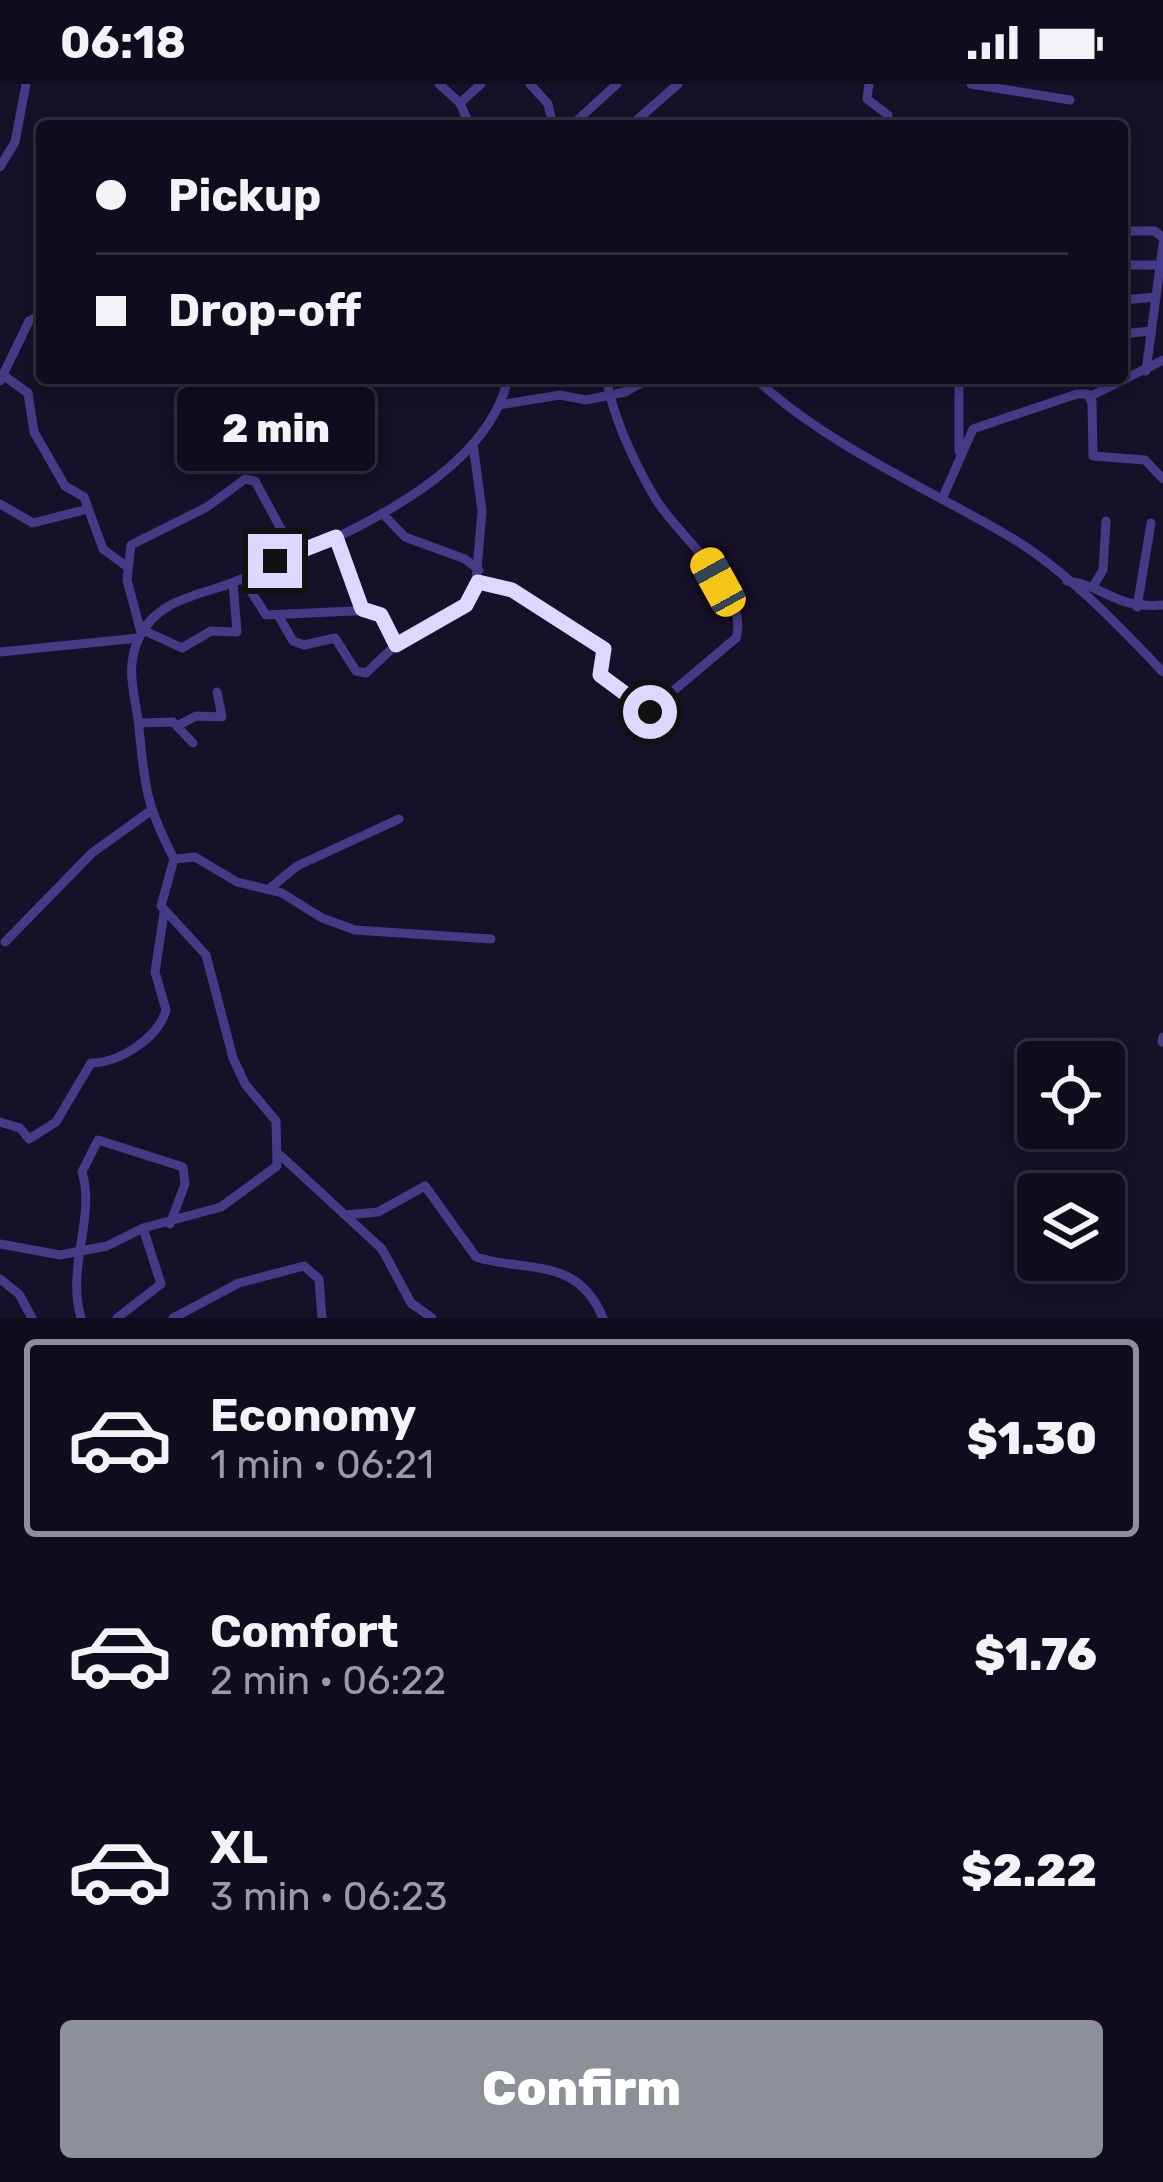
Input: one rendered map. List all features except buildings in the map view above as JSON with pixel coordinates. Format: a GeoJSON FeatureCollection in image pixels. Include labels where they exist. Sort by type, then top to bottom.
{"type":"FeatureCollection","features":[{"type":"Feature","properties":{"kind":"street"},"geometry":{"type":"LineString","coordinates":[[0,167],[15,142],[26,84]]}},
{"type":"Feature","properties":{"kind":"street"},"geometry":{"type":"LineString","coordinates":[[441,84],[460,103],[467,120]]}},
{"type":"Feature","properties":{"kind":"street"},"geometry":{"type":"LineString","coordinates":[[460,103],[481,84]]}},
{"type":"Feature","properties":{"kind":"street"},"geometry":{"type":"LineString","coordinates":[[530,84],[548,104],[552,120]]}},
{"type":"Feature","properties":{"kind":"street"},"geometry":{"type":"LineString","coordinates":[[577,120],[616,84]]}},
{"type":"Feature","properties":{"kind":"street"},"geometry":{"type":"LineString","coordinates":[[636,120],[678,84]]}},
{"type":"Feature","properties":{"kind":"street"},"geometry":{"type":"LineString","coordinates":[[869,84],[868,99],[888,115],[887,120]]}},
{"type":"Feature","properties":{"kind":"street"},"geometry":{"type":"LineString","coordinates":[[971,84],[1070,100]]}},
{"type":"Feature","properties":{"kind":"street"},"geometry":{"type":"LineString","coordinates":[[1128,231],[1155,231],[1163,241],[1146,371]]}},
{"type":"Feature","properties":{"kind":"street"},"geometry":{"type":"LineString","coordinates":[[1128,265],[1160,265]]}},
{"type":"Feature","properties":{"kind":"street"},"geometry":{"type":"LineString","coordinates":[[1128,299],[1156,297]]}},
{"type":"Feature","properties":{"kind":"street"},"geometry":{"type":"LineString","coordinates":[[36,318],[29,321],[2,378],[28,393],[34,432],[64,486],[80,491],[103,549],[126,566]]}},
{"type":"Feature","properties":{"kind":"street"},"geometry":{"type":"LineString","coordinates":[[1128,333],[1151,331]]}},
{"type":"Feature","properties":{"kind":"street"},"geometry":{"type":"LineString","coordinates":[[1128,379],[1163,360]]}},
{"type":"Feature","properties":{"kind":"street"},"geometry":{"type":"LineString","coordinates":[[175,859],[148,812],[130,668],[141,633],[183,598],[238,581],[405,503],[473,444],[499,405],[506,384]]}},
{"type":"Feature","properties":{"kind":"street"},"geometry":{"type":"LineString","coordinates":[[382,513],[405,537],[465,560],[478,576],[512,590],[601,646],[600,675],[647,712],[736,638],[738,612],[691,538],[654,496],[607,384]]}},
{"type":"Feature","properties":{"kind":"street"},"geometry":{"type":"LineString","coordinates":[[499,405],[560,395],[581,400],[635,384]]}},
{"type":"Feature","properties":{"kind":"street"},"geometry":{"type":"LineString","coordinates":[[762,384],[801,417],[1018,543],[1067,580],[1163,672]]}},
{"type":"Feature","properties":{"kind":"street"},"geometry":{"type":"LineString","coordinates":[[959,384],[959,456]]}},
{"type":"Feature","properties":{"kind":"street"},"geometry":{"type":"LineString","coordinates":[[1076,384],[1077,394]]}},
{"type":"Feature","properties":{"kind":"street"},"geometry":{"type":"LineString","coordinates":[[943,497],[973,429],[1117,384]]}},
{"type":"Feature","properties":{"kind":"street"},"geometry":{"type":"LineString","coordinates":[[1090,396],[1093,455],[1136,458],[1163,479]]}},
{"type":"Feature","properties":{"kind":"street"},"geometry":{"type":"LineString","coordinates":[[279,616],[293,641],[304,645],[335,638],[360,673],[371,670],[396,645],[466,605],[478,576],[482,512],[473,444]]}},
{"type":"Feature","properties":{"kind":"street"},"geometry":{"type":"LineString","coordinates":[[141,633],[133,614],[126,566],[131,545],[207,507],[250,477],[295,553]]}},
{"type":"Feature","properties":{"kind":"street"},"geometry":{"type":"LineString","coordinates":[[0,504],[33,523],[88,508]]}},
{"type":"Feature","properties":{"kind":"street"},"geometry":{"type":"LineString","coordinates":[[1094,585],[1103,570],[1106,521]]}},
{"type":"Feature","properties":{"kind":"street"},"geometry":{"type":"LineString","coordinates":[[1137,608],[1151,523]]}},
{"type":"Feature","properties":{"kind":"street"},"geometry":{"type":"LineString","coordinates":[[336,537],[362,609]]}},
{"type":"Feature","properties":{"kind":"street"},"geometry":{"type":"LineString","coordinates":[[1067,580],[1094,585],[1137,608],[1163,605]]}},
{"type":"Feature","properties":{"kind":"street"},"geometry":{"type":"LineString","coordinates":[[238,581],[261,613],[279,616],[362,609],[381,615],[396,645]]}},
{"type":"Feature","properties":{"kind":"street"},"geometry":{"type":"LineString","coordinates":[[0,652],[141,633],[182,648],[211,631],[237,632],[238,581]]}},
{"type":"Feature","properties":{"kind":"street"},"geometry":{"type":"LineString","coordinates":[[139,723],[179,724],[196,716],[222,717],[217,692]]}},
{"type":"Feature","properties":{"kind":"street"},"geometry":{"type":"LineString","coordinates":[[179,724],[184,738],[194,743]]}},
{"type":"Feature","properties":{"kind":"street"},"geometry":{"type":"LineString","coordinates":[[5,942],[80,865],[148,812]]}},
{"type":"Feature","properties":{"kind":"street"},"geometry":{"type":"LineString","coordinates":[[269,889],[297,866],[399,819]]}},
{"type":"Feature","properties":{"kind":"street"},"geometry":{"type":"LineString","coordinates":[[175,859],[190,855],[237,882],[269,889],[322,918],[370,933],[491,939]]}},
{"type":"Feature","properties":{"kind":"street"},"geometry":{"type":"LineString","coordinates":[[0,1122],[17,1127],[29,1139],[46,1132],[91,1063],[116,1059],[156,1029],[166,1010],[155,972],[164,913],[161,895],[175,859]]}},
{"type":"Feature","properties":{"kind":"street"},"geometry":{"type":"LineString","coordinates":[[0,1244],[33,1253],[76,1253],[233,1199],[272,1173],[280,1155],[276,1121],[242,1080],[206,955],[164,913]]}},
{"type":"Feature","properties":{"kind":"street"},"geometry":{"type":"LineString","coordinates":[[81,1318],[76,1253],[90,1196],[83,1166],[98,1140],[183,1167],[185,1184],[170,1224]]}},
{"type":"Feature","properties":{"kind":"street"},"geometry":{"type":"LineString","coordinates":[[280,1155],[382,1249],[411,1303],[432,1318]]}},
{"type":"Feature","properties":{"kind":"street"},"geometry":{"type":"LineString","coordinates":[[345,1215],[378,1212],[425,1186],[476,1257],[551,1266],[596,1303],[603,1318]]}},
{"type":"Feature","properties":{"kind":"street"},"geometry":{"type":"LineString","coordinates":[[117,1318],[161,1284],[143,1228]]}},
{"type":"Feature","properties":{"kind":"street"},"geometry":{"type":"LineString","coordinates":[[173,1318],[194,1312],[239,1283],[304,1266],[319,1279],[322,1318]]}},
{"type":"Feature","properties":{"kind":"street"},"geometry":{"type":"LineString","coordinates":[[0,1279],[19,1294],[32,1318]]}},
{"type":"Feature","properties":{"kind":"route"},"geometry":{"type":"LineString","coordinates":[[275,561],[336,537],[355,579],[362,609],[381,615],[396,645],[466,605],[478,582],[512,590],[604,649],[600,675],[650,712]]}}]}
